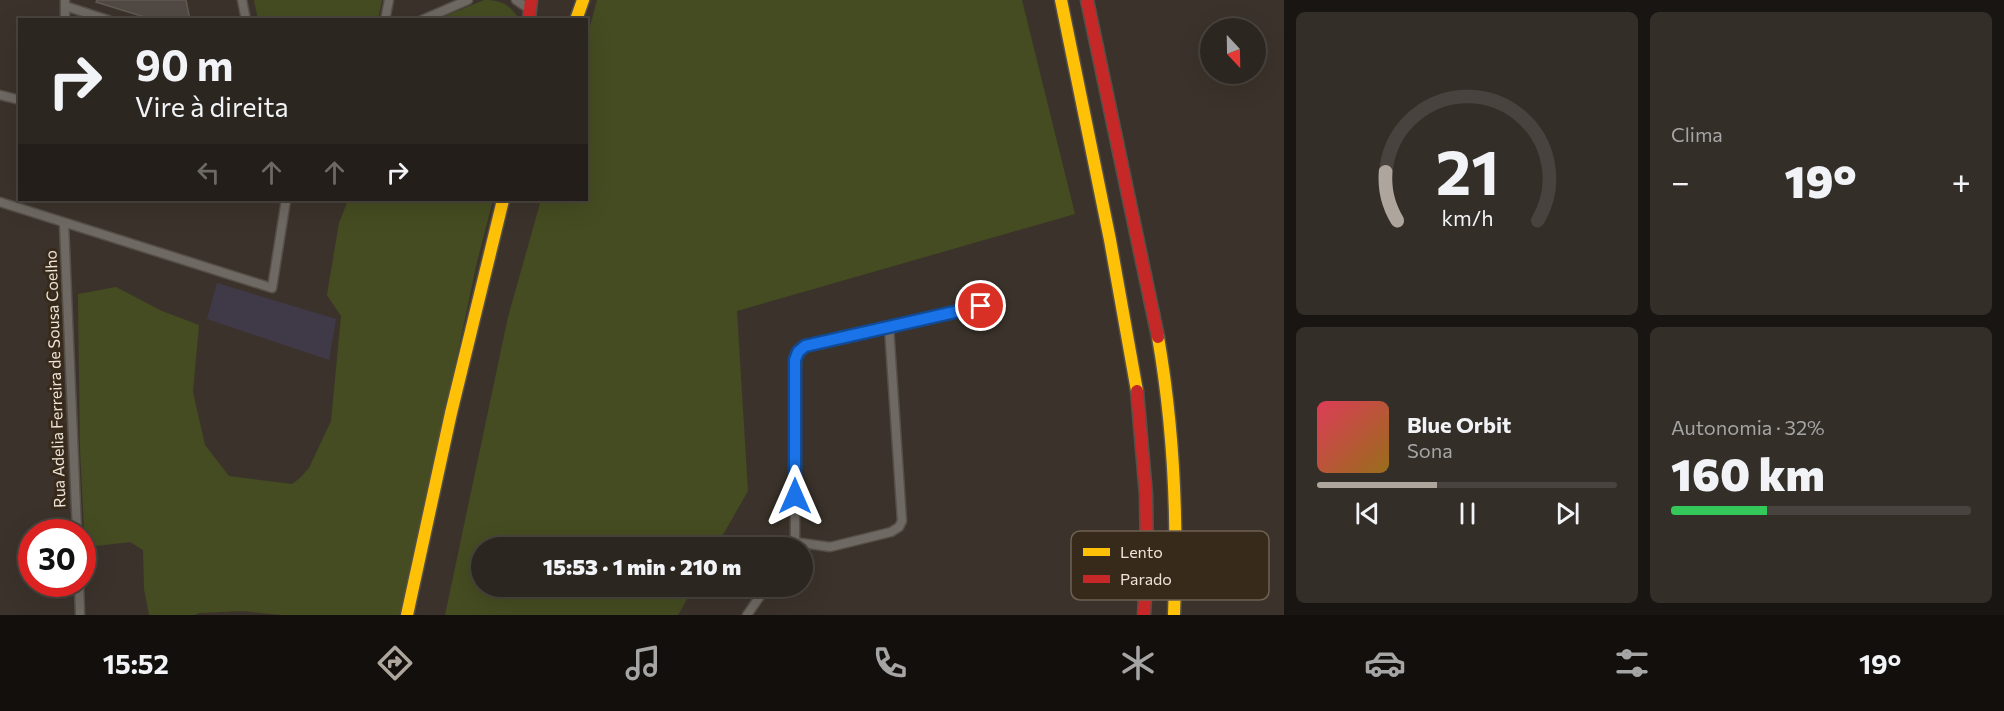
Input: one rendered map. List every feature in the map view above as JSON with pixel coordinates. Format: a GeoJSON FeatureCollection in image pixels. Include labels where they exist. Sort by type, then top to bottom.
{"type":"FeatureCollection","features":[{"type":"Feature","properties":{"kind":"main road"},"geometry":{"type":"LineString","coordinates":[[577,18],[583,0]]}},
{"type":"Feature","properties":{"kind":"main road"},"geometry":{"type":"LineString","coordinates":[[1061,0],[1110,240],[1139,400],[1147,531]]}},
{"type":"Feature","properties":{"kind":"main road"},"geometry":{"type":"LineString","coordinates":[[1087,0],[1144,261],[1163,362],[1171,439],[1176,531]]}},
{"type":"Feature","properties":{"kind":"main road"},"geometry":{"type":"LineString","coordinates":[[407,615],[503,201]]}},
{"type":"Feature","properties":{"kind":"main road"},"geometry":{"type":"LineString","coordinates":[[1144,615],[1145,600]]}},
{"type":"Feature","properties":{"kind":"main road"},"geometry":{"type":"LineString","coordinates":[[1174,600],[1174,615]]}},
{"type":"Feature","properties":{"kind":"street"},"geometry":{"type":"LineString","coordinates":[[242,0],[246,18]]}},
{"type":"Feature","properties":{"kind":"street"},"geometry":{"type":"LineString","coordinates":[[385,18],[389,0]]}},
{"type":"Feature","properties":{"kind":"street"},"geometry":{"type":"LineString","coordinates":[[427,18],[468,0]]}},
{"type":"Feature","properties":{"kind":"street"},"geometry":{"type":"LineString","coordinates":[[516,0],[530,9]]}},
{"type":"Feature","properties":{"kind":"street"},"geometry":{"type":"LineString","coordinates":[[65,3],[103,18]]}},
{"type":"Feature","properties":{"kind":"street"},"geometry":{"type":"LineString","coordinates":[[0,94],[18,99]]}},
{"type":"Feature","properties":{"kind":"street"},"geometry":{"type":"LineString","coordinates":[[0,202],[273,288],[286,201]]}},
{"type":"Feature","properties":{"kind":"street","name":"Rua Adelia Ferreira de Sousa Coelho"},"geometry":{"type":"LineString","coordinates":[[64,224],[76,519]]}},
{"type":"Feature","properties":{"kind":"street"},"geometry":{"type":"LineString","coordinates":[[794,537],[795,360],[798,352],[805,346],[981,306]]}},
{"type":"Feature","properties":{"kind":"street"},"geometry":{"type":"LineString","coordinates":[[813,546],[830,547],[891,532],[899,527],[902,521],[889,327]]}},
{"type":"Feature","properties":{"kind":"street"},"geometry":{"type":"LineString","coordinates":[[79,597],[80,615]]}},
{"type":"Feature","properties":{"kind":"street"},"geometry":{"type":"LineString","coordinates":[[747,615],[759,597]]}},
{"type":"Feature","properties":{"kind":"shaded area"},"geometry":{"type":"Polygon","coordinates":[[[217,283],[336,319],[329,360],[207,319],[217,283]]]}},
{"type":"Feature","properties":{"kind":"green space"},"geometry":{"type":"Polygon","coordinates":[[[254,0],[382,0],[378,18],[258,18],[254,0]]]}},
{"type":"Feature","properties":{"kind":"green space"},"geometry":{"type":"Polygon","coordinates":[[[484,0],[505,4],[518,18],[440,18],[484,0]]]}},
{"type":"Feature","properties":{"kind":"green space"},"geometry":{"type":"Polygon","coordinates":[[[597,0],[1022,0],[1075,214],[737,311],[748,491],[722,537],[471,537],[471,597],[688,597],[678,615],[445,615],[508,317],[541,201],[588,201],[588,34],[597,0]]]}},
{"type":"Feature","properties":{"kind":"green space"},"geometry":{"type":"Polygon","coordinates":[[[348,201],[493,201],[477,262],[402,615],[281,615],[243,611],[195,615],[149,615],[144,589],[143,550],[130,542],[96,546],[96,519],[84,519],[78,294],[116,287],[162,311],[199,325],[193,392],[205,445],[229,476],[292,484],[309,468],[331,421],[341,316],[327,295],[339,223],[348,201]]]}},
{"type":"Feature","properties":{"kind":"building"},"geometry":{"type":"Polygon","coordinates":[[[97,0],[186,0],[190,18],[148,18],[96,2],[97,0]]]}},
{"type":"Feature","properties":{"kind":"traffic: slow"},"geometry":{"type":"LineString","coordinates":[[577,18],[583,0]]}},
{"type":"Feature","properties":{"kind":"traffic: slow"},"geometry":{"type":"LineString","coordinates":[[1061,0],[1110,240],[1137,391]]}},
{"type":"Feature","properties":{"kind":"traffic: slow"},"geometry":{"type":"LineString","coordinates":[[407,615],[451,413],[503,201]]}},
{"type":"Feature","properties":{"kind":"traffic: slow"},"geometry":{"type":"LineString","coordinates":[[1158,337],[1168,406],[1174,476],[1175,531]]}},
{"type":"Feature","properties":{"kind":"traffic: slow"},"geometry":{"type":"LineString","coordinates":[[1174,600],[1174,615]]}},
{"type":"Feature","properties":{"kind":"traffic: jam"},"geometry":{"type":"LineString","coordinates":[[529,18],[531,0]]}},
{"type":"Feature","properties":{"kind":"traffic: jam"},"geometry":{"type":"LineString","coordinates":[[1087,0],[1158,337]]}},
{"type":"Feature","properties":{"kind":"traffic: jam"},"geometry":{"type":"LineString","coordinates":[[1137,391],[1146,495],[1147,531]]}},
{"type":"Feature","properties":{"kind":"traffic: jam"},"geometry":{"type":"LineString","coordinates":[[1144,615],[1145,600]]}},
{"type":"Feature","properties":{"kind":"route"},"geometry":{"type":"LineString","coordinates":[[795,496],[795,360],[798,352],[805,346],[981,306]]}}]}
